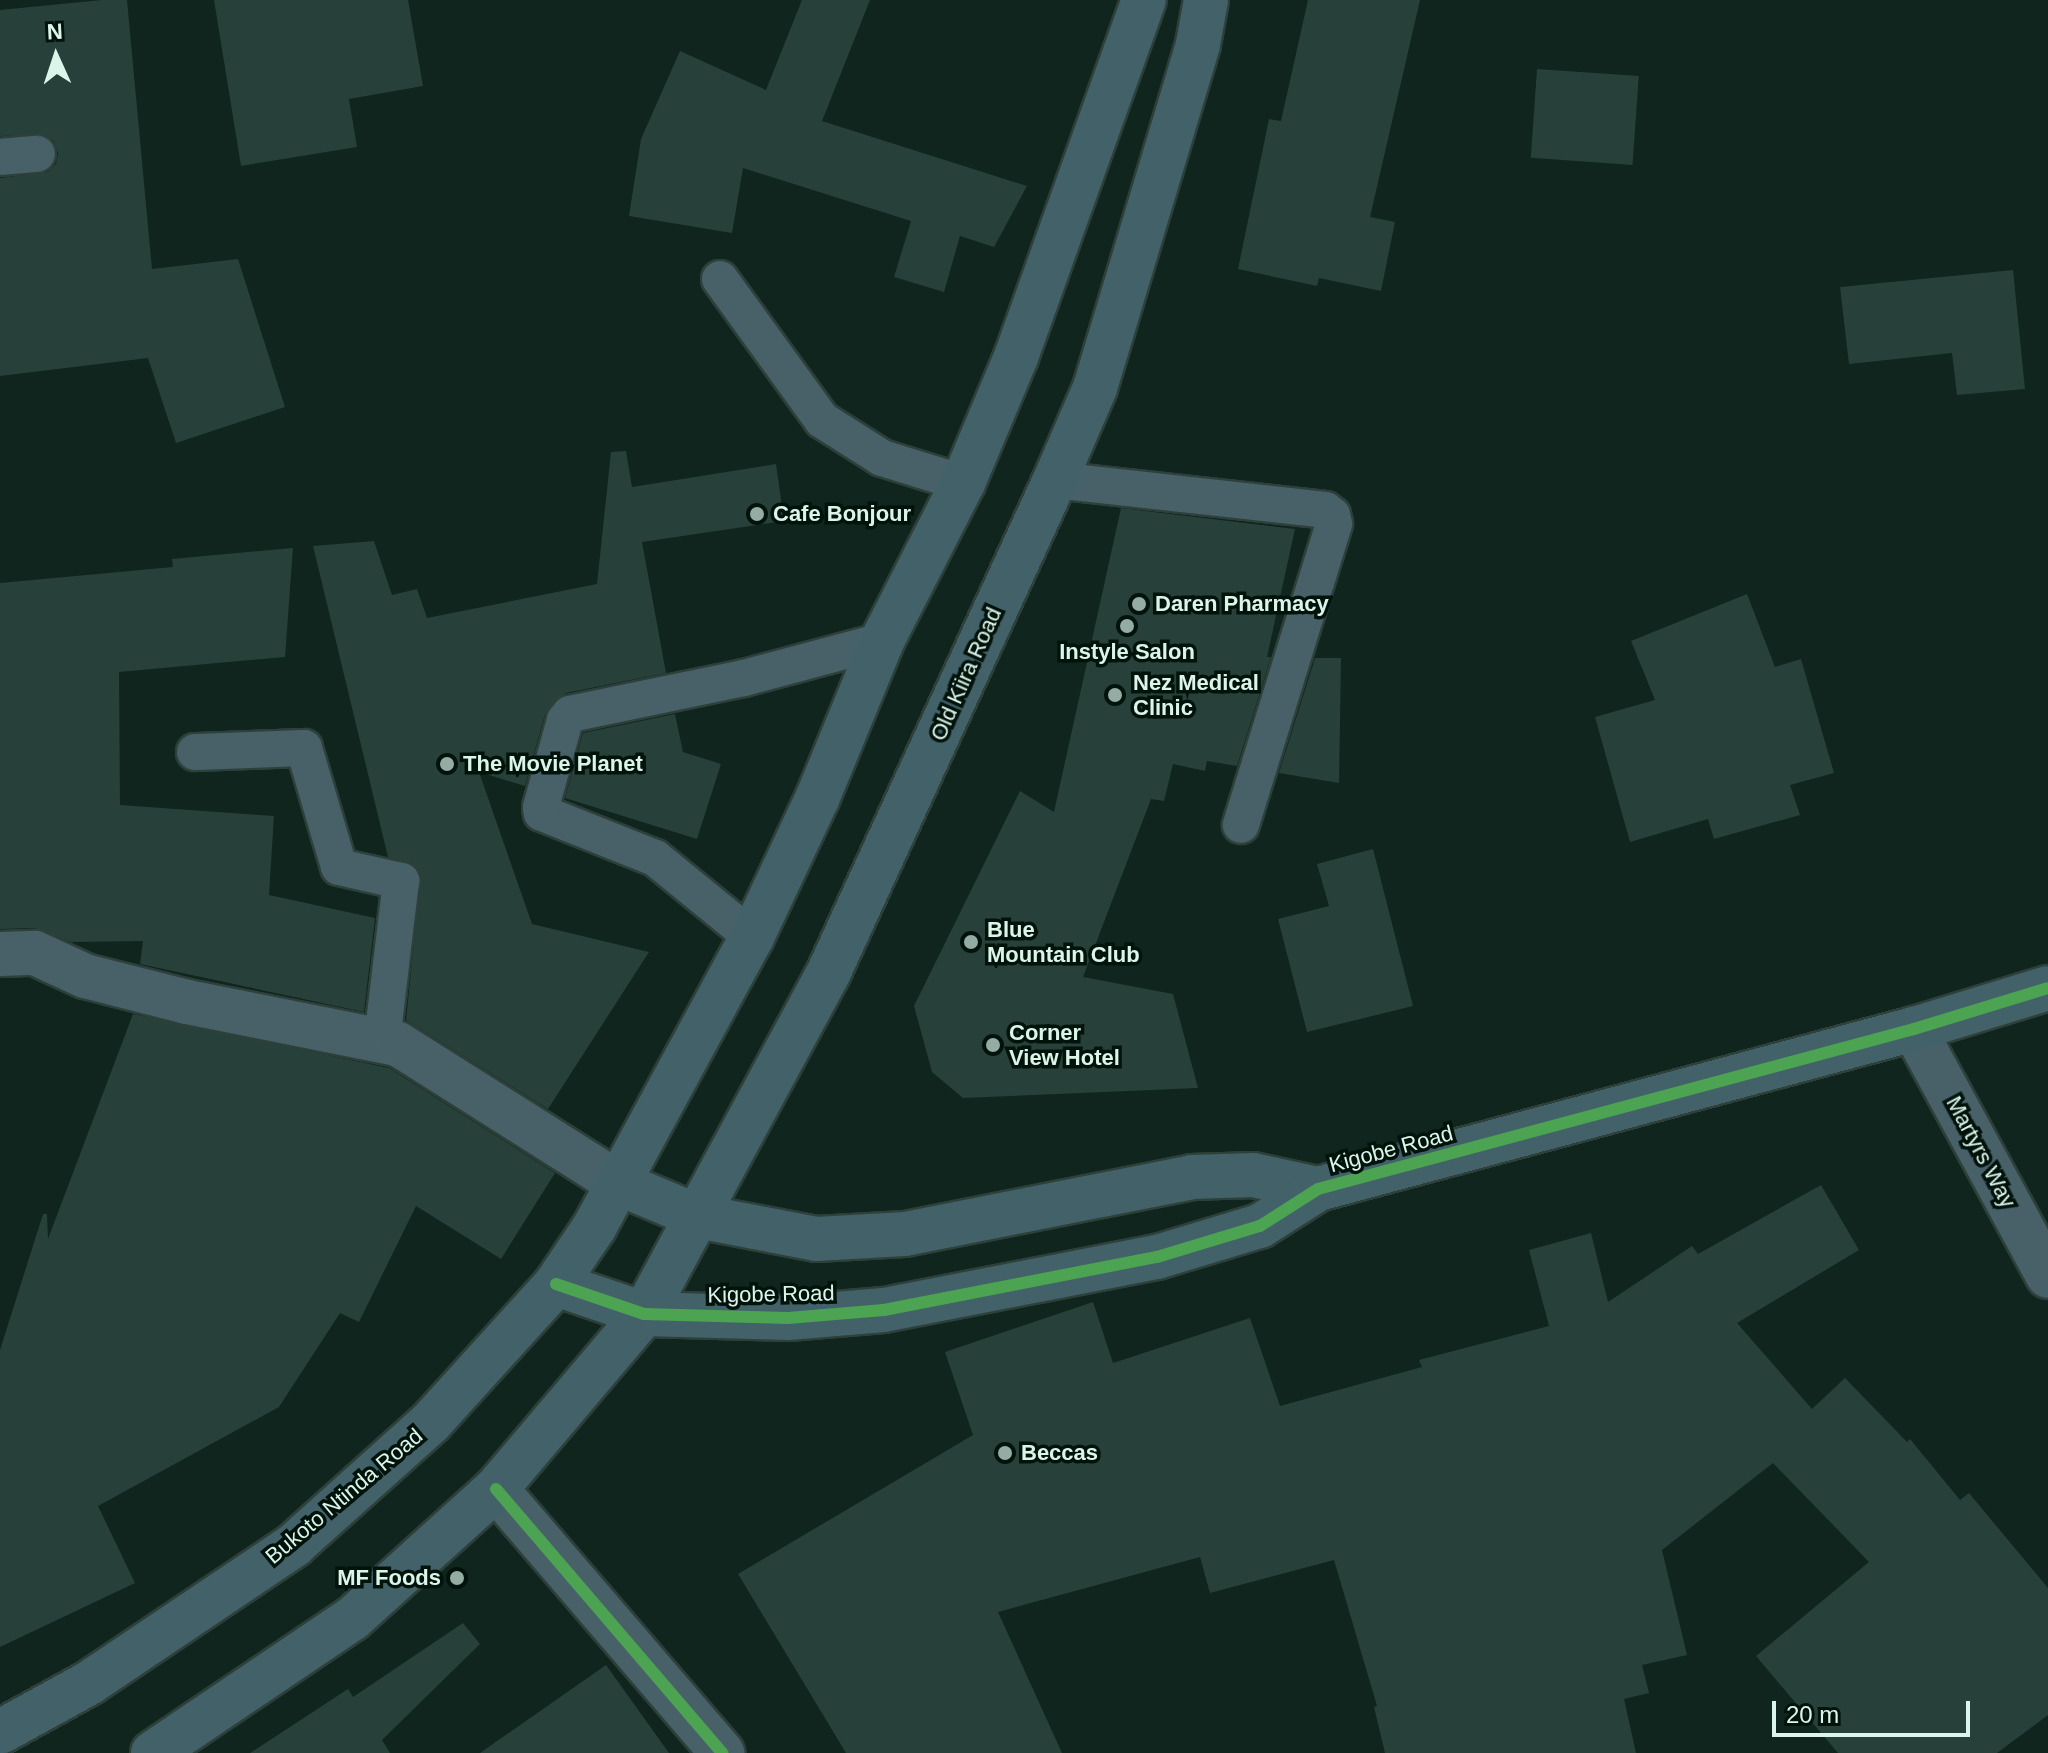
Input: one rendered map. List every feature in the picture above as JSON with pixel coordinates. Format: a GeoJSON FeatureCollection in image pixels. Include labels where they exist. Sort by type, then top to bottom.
{"type":"FeatureCollection","features":[{"type":"Feature","properties":{"kind":"main road"},"geometry":{"type":"LineString","coordinates":[[618,1183],[752,937],[817,799],[882,641],[963,483],[1016,357],[1144,0]]}},
{"type":"Feature","properties":{"kind":"main road","name":"Old Kiira Road"},"geometry":{"type":"LineString","coordinates":[[644,1314],[828,974],[1095,388],[1198,44],[1206,0]]}},
{"type":"Feature","properties":{"kind":"main road","name":"Kigobe Road"},"geometry":{"type":"LineString","coordinates":[[556,1284],[644,1314],[788,1318],[884,1310],[1170,1253],[1260,1226],[1318,1189],[1914,1029],[2048,988]]}},
{"type":"Feature","properties":{"kind":"main road","name":"Kigobe Road"},"geometry":{"type":"LineString","coordinates":[[618,1183],[697,1216],[816,1239],[905,1234],[1192,1177],[1253,1175],[1318,1189]]}},
{"type":"Feature","properties":{"kind":"main road","name":"Bukoto Ntinda Road"},"geometry":{"type":"LineString","coordinates":[[0,1732],[89,1683],[294,1545],[431,1422],[556,1284],[595,1226],[618,1183]]}},
{"type":"Feature","properties":{"kind":"main road"},"geometry":{"type":"LineString","coordinates":[[153,1753],[352,1619],[496,1489],[644,1314]]}},
{"type":"Feature","properties":{"kind":"street"},"geometry":{"type":"LineString","coordinates":[[0,954],[35,953],[85,976],[187,1002],[398,1044],[618,1183]]}},
{"type":"Feature","properties":{"kind":"street","name":"Martyrs Way"},"geometry":{"type":"LineString","coordinates":[[1914,1029],[2048,1276]]}},
{"type":"Feature","properties":{"kind":"street"},"geometry":{"type":"LineString","coordinates":[[496,1489],[722,1753]]}},
{"type":"Feature","properties":{"kind":"lane"},"geometry":{"type":"LineString","coordinates":[[0,157],[37,154]]}},
{"type":"Feature","properties":{"kind":"lane"},"geometry":{"type":"LineString","coordinates":[[720,279],[822,420],[882,458],[963,483]]}},
{"type":"Feature","properties":{"kind":"lane"},"geometry":{"type":"LineString","coordinates":[[1055,480],[1325,510],[1332,515],[1334,524],[1241,825]]}},
{"type":"Feature","properties":{"kind":"lane"},"geometry":{"type":"LineString","coordinates":[[752,937],[655,858],[542,813],[541,807],[565,720],[570,714],[744,678],[882,641]]}},
{"type":"Feature","properties":{"kind":"lane"},"geometry":{"type":"LineString","coordinates":[[195,752],[304,748],[339,867],[401,881],[382,1041]]}},
{"type":"Feature","properties":{"kind":"building"},"geometry":{"type":"Polygon","coordinates":[[[127,0],[152,269],[238,259],[285,407],[176,443],[148,358],[0,376],[0,178],[48,172],[56,164],[58,153],[54,141],[45,135],[0,136],[0,10],[127,0]]]}},
{"type":"Feature","properties":{"kind":"building"},"geometry":{"type":"Polygon","coordinates":[[[214,0],[408,0],[423,86],[349,99],[357,147],[241,166],[214,0]]]}},
{"type":"Feature","properties":{"kind":"building"},"geometry":{"type":"Polygon","coordinates":[[[802,0],[870,0],[822,121],[1027,186],[994,247],[960,236],[944,292],[894,277],[911,221],[743,168],[732,233],[629,216],[641,139],[680,51],[766,90],[802,0]]]}},
{"type":"Feature","properties":{"kind":"building"},"geometry":{"type":"Polygon","coordinates":[[[1308,0],[1420,0],[1370,217],[1395,222],[1381,291],[1319,278],[1317,286],[1238,269],[1269,119],[1281,121],[1308,0]]]}},
{"type":"Feature","properties":{"kind":"building"},"geometry":{"type":"Polygon","coordinates":[[[1537,69],[1639,76],[1633,165],[1531,158],[1537,69]]]}},
{"type":"Feature","properties":{"kind":"building"},"geometry":{"type":"Polygon","coordinates":[[[2013,270],[2025,389],[1957,395],[1952,353],[1849,364],[1840,287],[2013,270]]]}},
{"type":"Feature","properties":{"kind":"building"},"geometry":{"type":"Polygon","coordinates":[[[626,451],[632,487],[776,464],[784,521],[642,542],[666,673],[566,693],[555,700],[545,714],[525,786],[479,772],[532,924],[649,952],[548,1109],[406,1020],[421,874],[414,865],[388,857],[313,546],[374,541],[392,595],[417,589],[427,618],[597,584],[611,452],[626,451]]]}},
{"type":"Feature","properties":{"kind":"building"},"geometry":{"type":"Polygon","coordinates":[[[1121,508],[1295,529],[1267,657],[1271,657],[1237,766],[1207,761],[1205,771],[1173,764],[1164,801],[1151,799],[1083,977],[1173,994],[1198,1088],[963,1098],[932,1072],[914,1006],[1020,791],[1054,812],[1121,508]]]}},
{"type":"Feature","properties":{"kind":"building"},"geometry":{"type":"Polygon","coordinates":[[[293,548],[285,657],[119,672],[120,805],[274,816],[269,895],[375,918],[364,1012],[140,964],[143,941],[71,942],[35,928],[0,929],[0,583],[173,567],[172,559],[293,548]]]}},
{"type":"Feature","properties":{"kind":"building"},"geometry":{"type":"Polygon","coordinates":[[[1747,594],[1775,667],[1801,659],[1834,773],[1790,785],[1800,815],[1714,839],[1708,819],[1630,842],[1595,717],[1655,700],[1631,641],[1747,594]]]}},
{"type":"Feature","properties":{"kind":"building"},"geometry":{"type":"Polygon","coordinates":[[[1315,658],[1341,658],[1339,783],[1279,773],[1315,658]]]}},
{"type":"Feature","properties":{"kind":"building"},"geometry":{"type":"Polygon","coordinates":[[[675,714],[683,752],[721,764],[697,839],[565,798],[583,733],[675,714]]]}},
{"type":"Feature","properties":{"kind":"building"},"geometry":{"type":"Polygon","coordinates":[[[1373,849],[1413,1006],[1307,1032],[1278,919],[1329,906],[1317,864],[1373,849]]]}},
{"type":"Feature","properties":{"kind":"building"},"geometry":{"type":"Polygon","coordinates":[[[133,1014],[389,1068],[555,1173],[501,1259],[416,1206],[359,1322],[340,1313],[279,1407],[98,1506],[135,1583],[0,1647],[0,1350],[43,1214],[47,1214],[48,1239],[133,1014]]]}},
{"type":"Feature","properties":{"kind":"building"},"geometry":{"type":"Polygon","coordinates":[[[1821,1185],[1859,1250],[1737,1323],[1812,1409],[1845,1378],[1907,1442],[1910,1439],[1960,1500],[1969,1493],[2048,1588],[2048,1715],[1997,1753],[1838,1753],[1756,1656],[1869,1562],[1773,1463],[1662,1550],[1687,1655],[1642,1665],[1649,1693],[1624,1699],[1636,1753],[1385,1753],[1374,1707],[1377,1706],[1334,1560],[1210,1593],[1200,1557],[998,1612],[1062,1753],[846,1753],[738,1574],[973,1435],[945,1352],[1093,1302],[1113,1363],[1250,1318],[1280,1406],[1422,1367],[1419,1360],[1549,1326],[1529,1250],[1591,1233],[1608,1302],[1692,1246],[1698,1254],[1821,1185]]]}},
{"type":"Feature","properties":{"kind":"building"},"geometry":{"type":"Polygon","coordinates":[[[463,1623],[480,1644],[382,1740],[390,1753],[250,1753],[348,1689],[353,1697],[463,1623]]]}},
{"type":"Feature","properties":{"kind":"building"},"geometry":{"type":"Polygon","coordinates":[[[606,1665],[669,1753],[480,1753],[606,1665]]]}},
{"type":"Feature","properties":{"kind":"cycle path"},"geometry":{"type":"LineString","coordinates":[[556,1284],[644,1314],[788,1318],[884,1310],[1157,1257],[1260,1226],[1318,1189],[1914,1029],[2048,988]]}},
{"type":"Feature","properties":{"kind":"cycle path"},"geometry":{"type":"LineString","coordinates":[[496,1489],[722,1753]]}},
{"type":"Feature","properties":{"kind":"place","name":"Cafe Bonjour"},"geometry":{"type":"Point","coordinates":[757,514]}},
{"type":"Feature","properties":{"kind":"place","name":"Daren Pharmacy"},"geometry":{"type":"Point","coordinates":[1139,604]}},
{"type":"Feature","properties":{"kind":"place","name":"Instyle Salon"},"geometry":{"type":"Point","coordinates":[1127,626]}},
{"type":"Feature","properties":{"kind":"place","name":"Nez Medical Clinic"},"geometry":{"type":"Point","coordinates":[1115,695]}},
{"type":"Feature","properties":{"kind":"place","name":"The Movie Planet"},"geometry":{"type":"Point","coordinates":[447,764]}},
{"type":"Feature","properties":{"kind":"place","name":"Blue Mountain Club"},"geometry":{"type":"Point","coordinates":[971,942]}},
{"type":"Feature","properties":{"kind":"place","name":"Corner View Hotel"},"geometry":{"type":"Point","coordinates":[993,1045]}},
{"type":"Feature","properties":{"kind":"place","name":"Beccas"},"geometry":{"type":"Point","coordinates":[1005,1453]}},
{"type":"Feature","properties":{"kind":"place","name":"MF Foods"},"geometry":{"type":"Point","coordinates":[457,1578]}}]}
